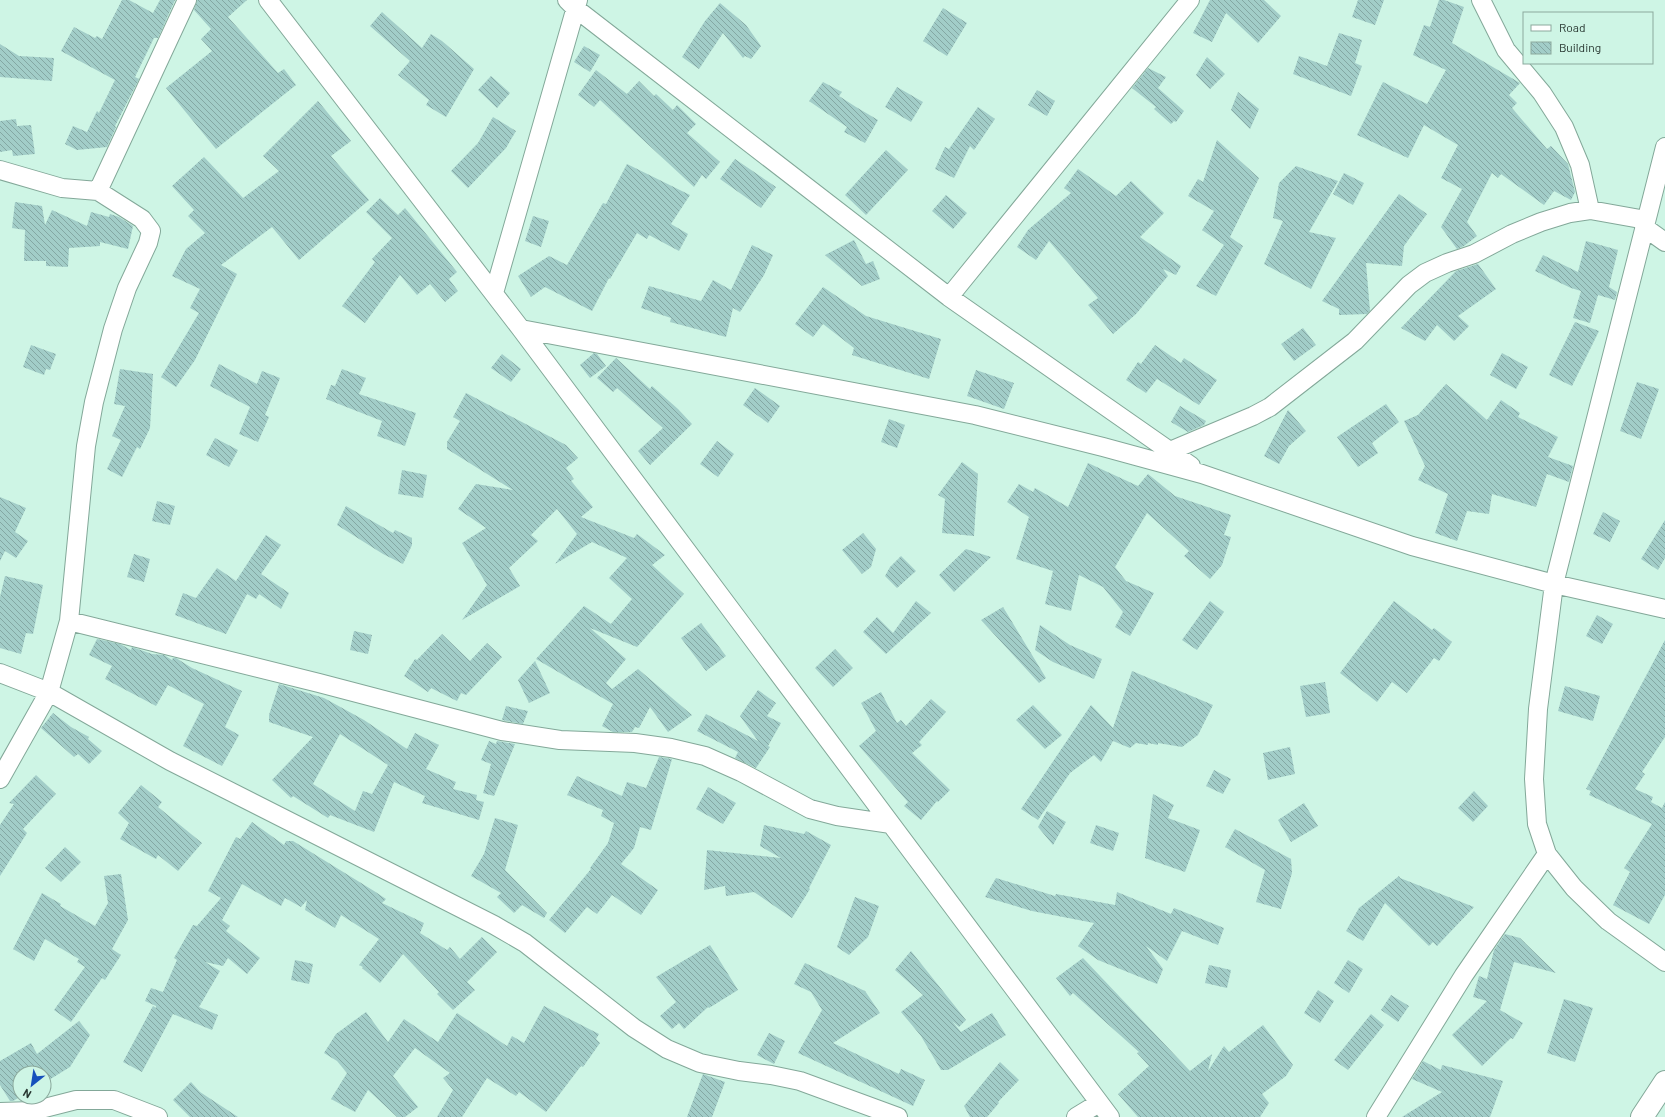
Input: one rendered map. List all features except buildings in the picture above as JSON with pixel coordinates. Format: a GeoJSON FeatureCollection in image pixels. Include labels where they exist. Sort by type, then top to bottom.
{"type":"FeatureCollection","features":[{"type":"Feature","properties":{"kind":"street"},"geometry":{"type":"LineString","coordinates":[[98,192],[187,0]]}},
{"type":"Feature","properties":{"kind":"street"},"geometry":{"type":"LineString","coordinates":[[268,0],[494,293],[1104,1110],[1076,1117]]}},
{"type":"Feature","properties":{"kind":"street"},"geometry":{"type":"LineString","coordinates":[[949,297],[1190,0]]}},
{"type":"Feature","properties":{"kind":"street"},"geometry":{"type":"LineString","coordinates":[[1481,0],[1506,50],[1542,93],[1564,126],[1580,165],[1590,210]]}},
{"type":"Feature","properties":{"kind":"street"},"geometry":{"type":"LineString","coordinates":[[494,293],[573,3],[949,297],[1202,474]]}},
{"type":"Feature","properties":{"kind":"street"},"geometry":{"type":"LineString","coordinates":[[1665,147],[1655,231],[1554,584],[1538,709],[1534,779],[1537,824],[1547,854],[1574,888],[1608,921],[1665,962]]}},
{"type":"Feature","properties":{"kind":"street"},"geometry":{"type":"LineString","coordinates":[[0,170],[62,188],[98,192],[142,219],[151,231],[148,243],[127,288],[113,330],[94,402],[86,446],[69,621],[49,692],[0,779]]}},
{"type":"Feature","properties":{"kind":"street"},"geometry":{"type":"LineString","coordinates":[[1170,451],[1253,416],[1270,407],[1355,341],[1409,285],[1425,273],[1446,263],[1474,254],[1512,234],[1541,222],[1570,213],[1590,210],[1655,231]]}},
{"type":"Feature","properties":{"kind":"street"},"geometry":{"type":"LineString","coordinates":[[521,329],[974,415],[1103,447],[1202,474],[1412,546],[1554,584],[1665,609]]}},
{"type":"Feature","properties":{"kind":"street"},"geometry":{"type":"LineString","coordinates":[[69,621],[320,683],[502,731],[560,740],[635,743],[672,748],[705,756],[740,772],[810,809],[837,816],[891,824]]}},
{"type":"Feature","properties":{"kind":"street"},"geometry":{"type":"LineString","coordinates":[[0,673],[49,692],[170,761],[500,928],[525,943],[634,1028],[667,1049],[700,1063],[800,1081],[898,1117]]}},
{"type":"Feature","properties":{"kind":"street"},"geometry":{"type":"LineString","coordinates":[[1376,1117],[1464,975],[1547,854]]}},
{"type":"Feature","properties":{"kind":"street"},"geometry":{"type":"LineString","coordinates":[[1642,1117],[1665,1082]]}},
{"type":"Feature","properties":{"kind":"street"},"geometry":{"type":"LineString","coordinates":[[0,1112],[33,1111],[76,1100],[114,1100],[158,1117]]}}]}
